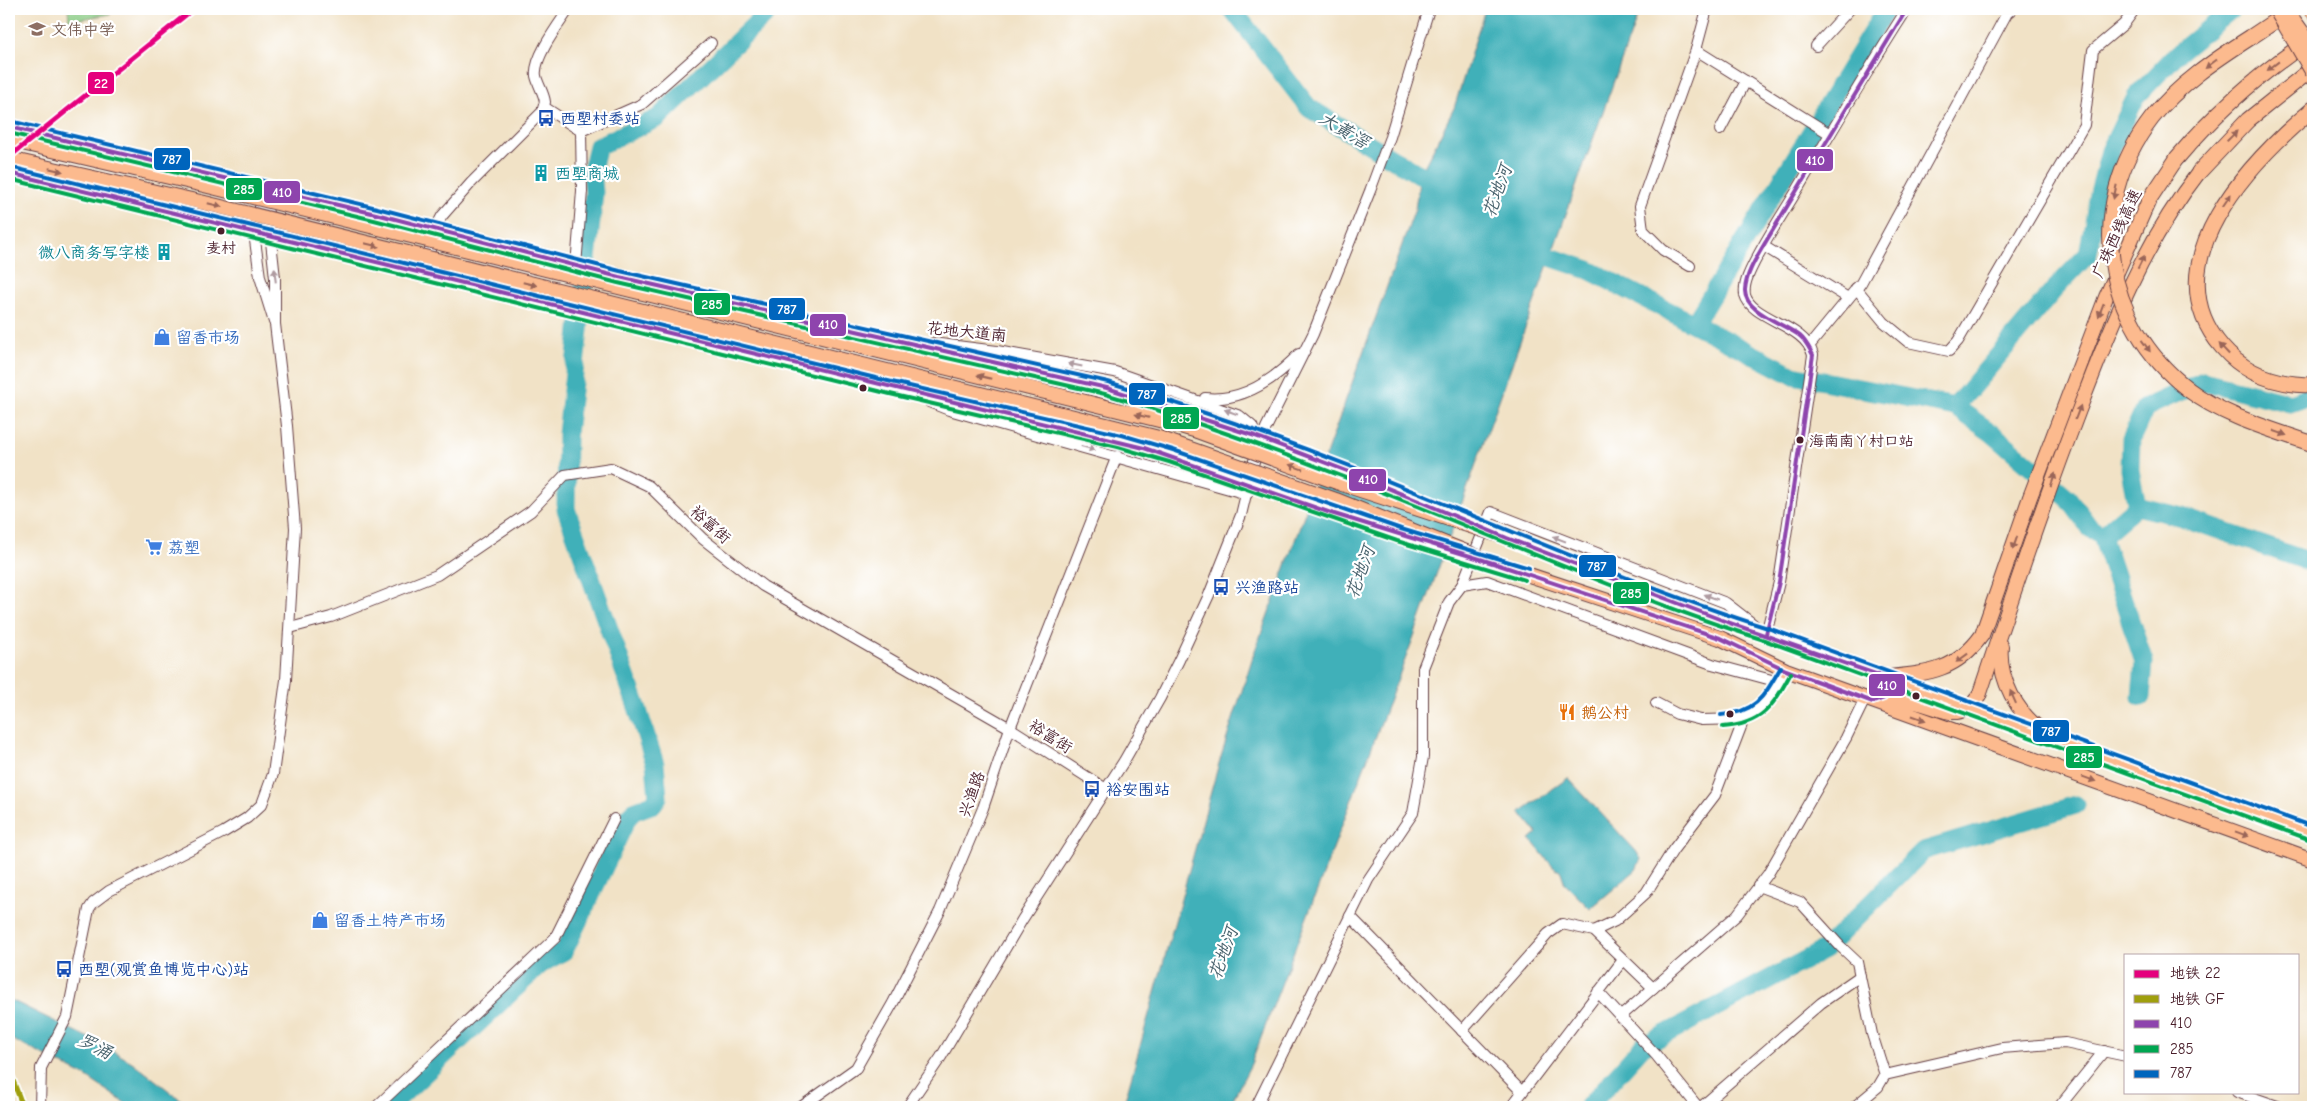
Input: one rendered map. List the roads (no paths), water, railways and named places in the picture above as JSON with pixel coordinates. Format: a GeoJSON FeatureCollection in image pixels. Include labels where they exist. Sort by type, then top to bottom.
{"type":"FeatureCollection","features":[{"type":"Feature","properties":{"kind":"highway"},"geometry":{"type":"LineString","coordinates":[[2276,9],[2313,72]]}},
{"type":"Feature","properties":{"kind":"highway"},"geometry":{"type":"LineString","coordinates":[[2285,9],[2313,48]]}},
{"type":"Feature","properties":{"kind":"highway"},"geometry":{"type":"LineString","coordinates":[[2293,9],[2219,58],[2180,89],[2153,117],[2137,140],[2120,175],[2114,196],[2110,233],[2112,262],[2121,298],[2136,330],[2153,356],[2175,378],[2196,395],[2232,414],[2313,444]]}},
{"type":"Feature","properties":{"kind":"highway","name":"广珠西线高速"},"geometry":{"type":"LineString","coordinates":[[2177,158],[2208,122],[2244,90],[2313,38]]}},
{"type":"Feature","properties":{"kind":"highway"},"geometry":{"type":"LineString","coordinates":[[2199,172],[2248,120],[2313,68]]}},
{"type":"Feature","properties":{"kind":"highway"},"geometry":{"type":"LineString","coordinates":[[2313,109],[2284,135],[2238,185],[2214,222],[2198,269],[2200,303],[2213,336],[2235,360],[2264,377],[2288,384],[2313,385]]}},
{"type":"Feature","properties":{"kind":"main road","name":"花地大道南"},"geometry":{"type":"LineString","coordinates":[[9,127],[265,187],[576,266],[901,343]]}},
{"type":"Feature","properties":{"kind":"main road"},"geometry":{"type":"LineString","coordinates":[[9,140],[208,186],[1162,421],[1194,430],[1342,484],[1507,538]]}},
{"type":"Feature","properties":{"kind":"main road","name":"广珠西线高速"},"geometry":{"type":"LineString","coordinates":[[1884,677],[1928,672],[1956,662],[1971,651],[1982,635],[2030,497],[2125,250],[2152,194],[2177,158]]}},
{"type":"Feature","properties":{"kind":"main road"},"geometry":{"type":"LineString","coordinates":[[9,159],[205,203],[1159,438],[1336,500],[1496,564]]}},
{"type":"Feature","properties":{"kind":"main road"},"geometry":{"type":"LineString","coordinates":[[1869,700],[1915,702],[1944,712],[1956,712],[1968,708],[1979,696],[2061,457],[2105,341],[2141,263],[2166,218],[2199,172]]}},
{"type":"Feature","properties":{"kind":"main road"},"geometry":{"type":"LineString","coordinates":[[9,173],[891,388],[1092,434],[1171,456],[1340,516],[1496,564],[1720,638],[1782,676],[1869,700],[2313,860]]}},
{"type":"Feature","properties":{"kind":"main road"},"geometry":{"type":"LineString","coordinates":[[901,343],[1107,388],[1255,436],[1507,538],[1727,622],[1766,634],[2313,834]]}},
{"type":"Feature","properties":{"kind":"main road"},"geometry":{"type":"LineString","coordinates":[[2004,625],[2000,660],[2002,672],[2016,705],[2038,728],[2060,742]]}},
{"type":"Feature","properties":{"kind":"main road"},"geometry":{"type":"LineString","coordinates":[[1869,700],[1888,696],[1888,687],[1884,677]]}},
{"type":"Feature","properties":{"kind":"street"},"geometry":{"type":"LineString","coordinates":[[424,274],[435,229],[452,203],[544,107],[544,97],[536,78],[536,68],[549,40],[569,9]]}},
{"type":"Feature","properties":{"kind":"street"},"geometry":{"type":"LineString","coordinates":[[907,1107],[941,1058],[1022,920],[1106,789],[1149,718],[1179,660],[1226,552],[1247,494],[1258,447],[1313,334],[1370,191],[1390,137],[1429,9]]}},
{"type":"Feature","properties":{"kind":"street"},"geometry":{"type":"LineString","coordinates":[[1690,266],[1663,250],[1643,230],[1640,206],[1696,50],[1707,9]]}},
{"type":"Feature","properties":{"kind":"street"},"geometry":{"type":"LineString","coordinates":[[1816,46],[1850,9]]}},
{"type":"Feature","properties":{"kind":"street"},"geometry":{"type":"LineString","coordinates":[[1812,350],[1803,337],[1747,301],[1744,292],[1748,276],[1826,132],[1907,9]]}},
{"type":"Feature","properties":{"kind":"street"},"geometry":{"type":"LineString","coordinates":[[1256,1107],[1368,880],[1413,813],[1424,757],[1422,668],[1450,602],[1462,585],[1491,512],[1726,603],[1766,634],[1779,582],[1812,350],[1856,288],[2007,14],[2012,9]]}},
{"type":"Feature","properties":{"kind":"street"},"geometry":{"type":"LineString","coordinates":[[1856,288],[1884,322],[1908,342],[1949,351],[1958,340],[2084,125],[2093,50],[2124,24],[2135,9]]}},
{"type":"Feature","properties":{"kind":"street"},"geometry":{"type":"LineString","coordinates":[[581,131],[642,104],[711,43]]}},
{"type":"Feature","properties":{"kind":"street"},"geometry":{"type":"LineString","coordinates":[[1696,50],[1826,132]]}},
{"type":"Feature","properties":{"kind":"street"},"geometry":{"type":"LineString","coordinates":[[1720,130],[1746,81]]}},
{"type":"Feature","properties":{"kind":"street"},"geometry":{"type":"LineString","coordinates":[[544,107],[581,131]]}},
{"type":"Feature","properties":{"kind":"street"},"geometry":{"type":"LineString","coordinates":[[576,266],[582,192],[581,131]]}},
{"type":"Feature","properties":{"kind":"street"},"geometry":{"type":"LineString","coordinates":[[40,1107],[41,1068],[64,1024],[72,998],[85,921],[92,903],[133,878],[238,824],[262,804],[276,759],[290,628],[294,553],[294,500],[282,373],[275,324],[260,277],[254,233],[265,187]]}},
{"type":"Feature","properties":{"kind":"street"},"geometry":{"type":"LineString","coordinates":[[265,187],[276,293],[275,324]]}},
{"type":"Feature","properties":{"kind":"street"},"geometry":{"type":"LineString","coordinates":[[1765,247],[1848,298]]}},
{"type":"Feature","properties":{"kind":"street"},"geometry":{"type":"LineString","coordinates":[[1189,397],[1216,399],[1248,392],[1289,364],[1313,334]]}},
{"type":"Feature","properties":{"kind":"street","name":"花地大道南"},"geometry":{"type":"LineString","coordinates":[[901,343],[957,345],[1115,372],[1189,397],[1247,420],[1256,434],[1258,447]]}},
{"type":"Feature","properties":{"kind":"street"},"geometry":{"type":"LineString","coordinates":[[891,388],[949,410],[1247,494]]}},
{"type":"Feature","properties":{"kind":"street","name":"兴渔路"},"geometry":{"type":"LineString","coordinates":[[801,1107],[850,1074],[867,1051],[940,911],[983,808],[1010,728],[1117,456]]}},
{"type":"Feature","properties":{"kind":"street","name":"裕富街"},"geometry":{"type":"LineString","coordinates":[[290,628],[331,617],[437,575],[531,511],[565,474],[611,468],[649,486],[703,540],[762,586],[1010,728],[1106,789]]}},
{"type":"Feature","properties":{"kind":"street"},"geometry":{"type":"LineString","coordinates":[[1462,585],[1487,581],[1712,664],[1782,676],[1764,708],[1744,719],[1701,720],[1677,714],[1656,703]]}},
{"type":"Feature","properties":{"kind":"street"},"geometry":{"type":"LineString","coordinates":[[1620,1017],[1737,914],[1768,874],[1869,700]]}},
{"type":"Feature","properties":{"kind":"street"},"geometry":{"type":"LineString","coordinates":[[1594,931],[1615,921],[1646,893],[1673,850],[1715,795],[1744,719]]}},
{"type":"Feature","properties":{"kind":"street"},"geometry":{"type":"LineString","coordinates":[[376,1107],[555,938],[614,819]]}},
{"type":"Feature","properties":{"kind":"street"},"geometry":{"type":"LineString","coordinates":[[1758,886],[1800,902],[1857,962],[1872,1034],[1885,1075]]}},
{"type":"Feature","properties":{"kind":"street"},"geometry":{"type":"LineString","coordinates":[[1350,916],[1522,1092]]}},
{"type":"Feature","properties":{"kind":"street"},"geometry":{"type":"LineString","coordinates":[[1462,1031],[1548,934],[1562,924],[1594,931],[1653,988]]}},
{"type":"Feature","properties":{"kind":"street"},"geometry":{"type":"LineString","coordinates":[[1511,1107],[1623,960]]}},
{"type":"Feature","properties":{"kind":"street"},"geometry":{"type":"LineString","coordinates":[[1598,992],[1656,1055],[1699,1107],[1821,1003],[1860,976]]}},
{"type":"Feature","properties":{"kind":"street"},"geometry":{"type":"LineString","coordinates":[[1854,1107],[1878,1087],[1885,1075],[2002,1048],[2066,1043],[2124,1056]]}},
{"type":"Feature","properties":{"kind":"street"},"geometry":{"type":"LineString","coordinates":[[2058,1107],[2104,1051]]}},
{"type":"Feature","properties":{"kind":"street"},"geometry":{"type":"LineString","coordinates":[[2243,1094],[2280,1107]]}},
{"type":"Feature","properties":{"kind":"water","name":"花地河"},"geometry":{"type":"Polygon","coordinates":[[[1485,9],[1640,9],[1413,639],[1251,1064],[1229,1107],[1123,1107],[1219,763],[1253,656],[1415,209],[1420,175],[1454,108],[1485,9]]]}},
{"type":"Feature","properties":{"kind":"water"},"geometry":{"type":"Polygon","coordinates":[[[1568,778],[1636,851],[1641,859],[1636,870],[1590,909],[1565,884],[1561,872],[1553,867],[1530,839],[1537,833],[1520,812],[1568,778]]]}},
{"type":"Feature","properties":{"kind":"water","name":"罗涌"},"geometry":{"type":"Polygon","coordinates":[[[9,999],[97,1042],[132,1062],[190,1107],[131,1107],[85,1076],[9,1038],[9,999]]]}},
{"type":"Feature","properties":{"kind":"waterway"},"geometry":{"type":"LineString","coordinates":[[587,259],[594,193],[592,170],[598,146],[658,118],[771,9]]}},
{"type":"Feature","properties":{"kind":"waterway","name":"大黄滘"},"geometry":{"type":"LineString","coordinates":[[1232,9],[1309,108],[1420,175],[1444,183]]}},
{"type":"Feature","properties":{"kind":"waterway"},"geometry":{"type":"LineString","coordinates":[[1694,324],[1886,9]]}},
{"type":"Feature","properties":{"kind":"waterway"},"geometry":{"type":"LineString","coordinates":[[1955,407],[2053,291],[2088,254],[2100,189],[2110,151],[2136,97],[2175,56],[2232,9]]}},
{"type":"Feature","properties":{"kind":"waterway"},"geometry":{"type":"LineString","coordinates":[[1526,249],[1589,270],[1793,375],[1955,407],[1992,433],[2068,498],[2090,528],[2102,536],[2144,662],[2141,697]]}},
{"type":"Feature","properties":{"kind":"waterway"},"geometry":{"type":"LineString","coordinates":[[389,1107],[541,964],[564,951],[628,817],[634,811],[653,804],[658,797],[655,764],[637,707],[566,509],[567,434],[585,278]]}},
{"type":"Feature","properties":{"kind":"waterway"},"geometry":{"type":"LineString","coordinates":[[2102,536],[2137,506],[2130,470],[2131,439],[2145,408],[2203,381],[2290,403],[2313,395]]}},
{"type":"Feature","properties":{"kind":"waterway"},"geometry":{"type":"LineString","coordinates":[[2137,506],[2182,517],[2313,563]]}},
{"type":"Feature","properties":{"kind":"waterway"},"geometry":{"type":"LineString","coordinates":[[1588,1107],[1643,1046],[1824,950],[1923,851],[2076,805]]}},
{"type":"Feature","properties":{"kind":"metro line","name":"22"},"geometry":{"type":"LineString","coordinates":[[9,157],[193,9]]}},
{"type":"Feature","properties":{"kind":"metro line","name":"GF"},"geometry":{"type":"LineString","coordinates":[[9,1070],[23,1107]]}},
{"type":"Feature","properties":{"kind":"place","name":"文伟中学"},"geometry":{"type":"Point","coordinates":[37,29]}},
{"type":"Feature","properties":{"kind":"place","name":"西塱村委站"},"geometry":{"type":"Point","coordinates":[546,118]}},
{"type":"Feature","properties":{"kind":"place","name":"西塱商城"},"geometry":{"type":"Point","coordinates":[541,173]}},
{"type":"Feature","properties":{"kind":"place","name":"麦村"},"geometry":{"type":"Point","coordinates":[221,231]}},
{"type":"Feature","properties":{"kind":"place","name":"微八商务写字楼"},"geometry":{"type":"Point","coordinates":[164,252]}},
{"type":"Feature","properties":{"kind":"place","name":"留香市场"},"geometry":{"type":"Point","coordinates":[162,337]}},
{"type":"Feature","properties":{"kind":"place","name":"海南南丫村口站"},"geometry":{"type":"Point","coordinates":[1800,440]}},
{"type":"Feature","properties":{"kind":"place","name":"荔塑"},"geometry":{"type":"Point","coordinates":[154,547]}},
{"type":"Feature","properties":{"kind":"place","name":"兴渔路站"},"geometry":{"type":"Point","coordinates":[1221,587]}},
{"type":"Feature","properties":{"kind":"place","name":"鹅公村"},"geometry":{"type":"Point","coordinates":[1567,712]}},
{"type":"Feature","properties":{"kind":"place","name":"裕安围站"},"geometry":{"type":"Point","coordinates":[1092,789]}},
{"type":"Feature","properties":{"kind":"place","name":"留香土特产市场"},"geometry":{"type":"Point","coordinates":[320,920]}},
{"type":"Feature","properties":{"kind":"place","name":"西塱(观赏鱼博览中心)站"},"geometry":{"type":"Point","coordinates":[64,969]}}]}
